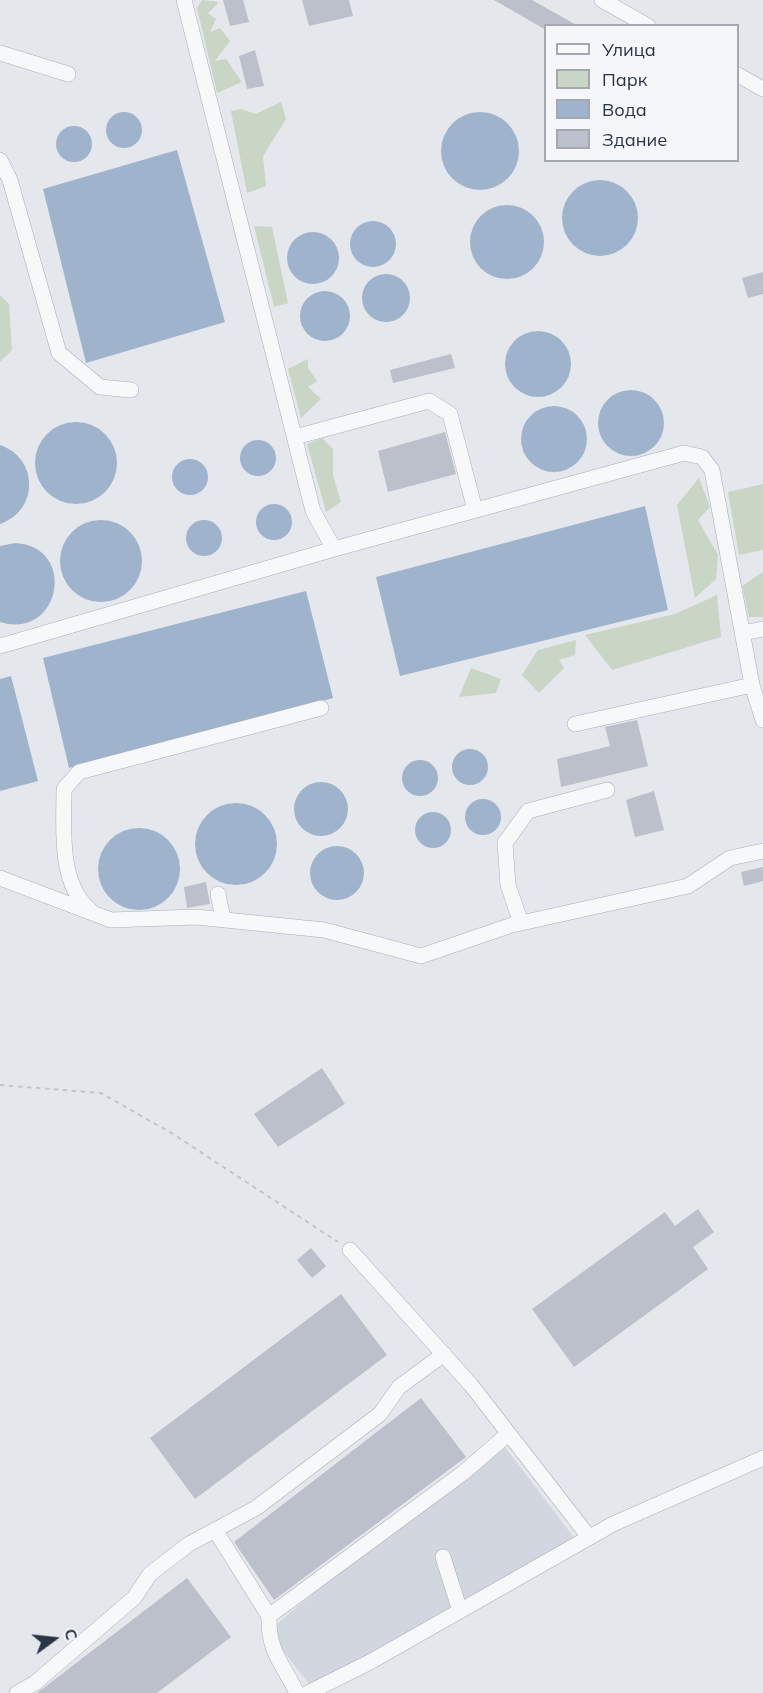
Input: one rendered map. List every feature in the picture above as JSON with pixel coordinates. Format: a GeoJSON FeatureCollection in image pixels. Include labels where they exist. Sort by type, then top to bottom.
{"type":"FeatureCollection","features":[{"type":"Feature","properties":{"kind":"street"},"geometry":{"type":"LineString","coordinates":[[184,0],[313,511],[334,549]]}},
{"type":"Feature","properties":{"kind":"street"},"geometry":{"type":"LineString","coordinates":[[602,0],[644,24]]}},
{"type":"Feature","properties":{"kind":"street"},"geometry":{"type":"LineString","coordinates":[[0,53],[68,74]]}},
{"type":"Feature","properties":{"kind":"street"},"geometry":{"type":"LineString","coordinates":[[739,76],[763,89]]}},
{"type":"Feature","properties":{"kind":"street"},"geometry":{"type":"LineString","coordinates":[[0,160],[10,180],[59,353],[100,387],[131,390]]}},
{"type":"Feature","properties":{"kind":"street"},"geometry":{"type":"LineString","coordinates":[[295,437],[429,401],[450,414],[475,510]]}},
{"type":"Feature","properties":{"kind":"street"},"geometry":{"type":"LineString","coordinates":[[0,646],[334,549],[684,453],[702,457],[712,470],[752,685],[763,720]]}},
{"type":"Feature","properties":{"kind":"street"},"geometry":{"type":"LineString","coordinates":[[742,633],[763,629]]}},
{"type":"Feature","properties":{"kind":"street"},"geometry":{"type":"LineString","coordinates":[[575,724],[752,685]]}},
{"type":"Feature","properties":{"kind":"street"},"geometry":{"type":"LineString","coordinates":[[96,915],[78,900],[68,876],[64,789],[79,772],[321,708]]}},
{"type":"Feature","properties":{"kind":"street"},"geometry":{"type":"LineString","coordinates":[[521,923],[508,885],[505,843],[528,811],[607,790]]}},
{"type":"Feature","properties":{"kind":"street"},"geometry":{"type":"LineString","coordinates":[[0,878],[111,920],[196,916],[324,930],[421,956],[521,923],[688,886],[730,858],[763,851]]}},
{"type":"Feature","properties":{"kind":"street"},"geometry":{"type":"LineString","coordinates":[[218,894],[223,919]]}},
{"type":"Feature","properties":{"kind":"street"},"geometry":{"type":"LineString","coordinates":[[350,1251],[471,1385],[507,1436],[540,1472],[589,1538]]}},
{"type":"Feature","properties":{"kind":"street"},"geometry":{"type":"LineString","coordinates":[[17,1693],[35,1683],[134,1598],[150,1574],[189,1544],[256,1508],[380,1414],[399,1387],[444,1354]]}},
{"type":"Feature","properties":{"kind":"street"},"geometry":{"type":"LineString","coordinates":[[269,1616],[463,1473],[507,1436]]}},
{"type":"Feature","properties":{"kind":"street"},"geometry":{"type":"LineString","coordinates":[[308,1693],[370,1662],[613,1524],[763,1458]]}},
{"type":"Feature","properties":{"kind":"street"},"geometry":{"type":"LineString","coordinates":[[215,1530],[269,1616],[269,1638],[273,1650],[297,1693]]}},
{"type":"Feature","properties":{"kind":"street"},"geometry":{"type":"LineString","coordinates":[[442,1557],[460,1611]]}},
{"type":"Feature","properties":{"kind":"path"},"geometry":{"type":"LineString","coordinates":[[0,1084],[101,1093],[173,1134],[350,1251]]}},
{"type":"Feature","properties":{"kind":"shaded area"},"geometry":{"type":"Polygon","coordinates":[[[505,1447],[575,1539],[311,1686],[278,1645],[272,1628],[346,1566],[505,1447]]]}},
{"type":"Feature","properties":{"kind":"green space"},"geometry":{"type":"Polygon","coordinates":[[[202,0],[219,2],[208,13],[216,19],[210,32],[220,28],[230,41],[215,61],[226,59],[242,82],[217,93],[197,8],[202,0]]]}},
{"type":"Feature","properties":{"kind":"green space"},"geometry":{"type":"Polygon","coordinates":[[[281,102],[286,119],[263,156],[266,186],[247,193],[231,111],[241,109],[256,114],[281,102]]]}},
{"type":"Feature","properties":{"kind":"green space"},"geometry":{"type":"Polygon","coordinates":[[[254,226],[272,227],[288,303],[274,307],[254,226]]]}},
{"type":"Feature","properties":{"kind":"green space"},"geometry":{"type":"Polygon","coordinates":[[[0,295],[9,304],[12,350],[0,362],[0,295]]]}},
{"type":"Feature","properties":{"kind":"green space"},"geometry":{"type":"Polygon","coordinates":[[[308,359],[308,368],[317,381],[308,387],[321,399],[301,418],[288,369],[308,359]]]}},
{"type":"Feature","properties":{"kind":"green space"},"geometry":{"type":"Polygon","coordinates":[[[322,438],[333,449],[333,475],[341,502],[326,512],[307,444],[322,438]]]}},
{"type":"Feature","properties":{"kind":"green space"},"geometry":{"type":"Polygon","coordinates":[[[699,478],[710,507],[698,520],[718,555],[716,579],[695,598],[677,505],[699,478]]]}},
{"type":"Feature","properties":{"kind":"green space"},"geometry":{"type":"Polygon","coordinates":[[[763,484],[763,550],[739,555],[728,492],[763,484]]]}},
{"type":"Feature","properties":{"kind":"green space"},"geometry":{"type":"Polygon","coordinates":[[[763,572],[763,617],[749,617],[742,586],[763,572]]]}},
{"type":"Feature","properties":{"kind":"green space"},"geometry":{"type":"Polygon","coordinates":[[[717,595],[721,637],[612,670],[585,635],[675,614],[717,595]]]}},
{"type":"Feature","properties":{"kind":"green space"},"geometry":{"type":"Polygon","coordinates":[[[576,640],[575,655],[559,660],[564,668],[539,693],[522,675],[538,650],[576,640]]]}},
{"type":"Feature","properties":{"kind":"green space"},"geometry":{"type":"Polygon","coordinates":[[[471,668],[501,679],[496,693],[459,697],[471,668]]]}},
{"type":"Feature","properties":{"kind":"water"},"geometry":{"type":"Polygon","coordinates":[[[124,112],[137,117],[142,130],[137,143],[124,148],[111,143],[106,130],[111,117],[124,112]]]}},
{"type":"Feature","properties":{"kind":"water"},"geometry":{"type":"Polygon","coordinates":[[[480,112],[495,115],[508,123],[516,136],[519,151],[516,166],[508,179],[495,187],[480,190],[465,187],[452,179],[444,166],[441,151],[444,136],[452,123],[465,115],[480,112]]]}},
{"type":"Feature","properties":{"kind":"water"},"geometry":{"type":"Polygon","coordinates":[[[74,126],[87,131],[92,144],[87,157],[74,162],[61,157],[56,144],[61,131],[74,126]]]}},
{"type":"Feature","properties":{"kind":"water"},"geometry":{"type":"Polygon","coordinates":[[[177,150],[225,322],[86,363],[43,189],[177,150]]]}},
{"type":"Feature","properties":{"kind":"water"},"geometry":{"type":"Polygon","coordinates":[[[600,180],[614,183],[627,191],[635,204],[638,218],[635,232],[627,245],[614,253],[600,256],[586,253],[573,245],[565,232],[562,218],[565,204],[573,191],[586,183],[600,180]]]}},
{"type":"Feature","properties":{"kind":"water"},"geometry":{"type":"Polygon","coordinates":[[[500,205],[514,205],[528,211],[538,221],[544,235],[544,249],[538,263],[528,273],[514,279],[500,279],[486,273],[476,263],[470,249],[470,235],[476,221],[486,211],[500,205]]]}},
{"type":"Feature","properties":{"kind":"water"},"geometry":{"type":"Polygon","coordinates":[[[373,221],[389,228],[396,244],[389,260],[373,267],[357,260],[350,244],[357,228],[373,221]]]}},
{"type":"Feature","properties":{"kind":"water"},"geometry":{"type":"Polygon","coordinates":[[[313,232],[323,234],[331,240],[337,248],[339,258],[337,268],[331,276],[323,282],[313,284],[303,282],[295,276],[289,268],[287,258],[289,248],[295,240],[303,234],[313,232]]]}},
{"type":"Feature","properties":{"kind":"water"},"geometry":{"type":"Polygon","coordinates":[[[381,274],[391,274],[406,284],[410,298],[409,307],[400,318],[391,322],[381,322],[366,312],[362,303],[362,293],[372,278],[381,274]]]}},
{"type":"Feature","properties":{"kind":"water"},"geometry":{"type":"Polygon","coordinates":[[[325,291],[343,298],[350,316],[343,334],[325,341],[307,334],[300,316],[307,298],[325,291]]]}},
{"type":"Feature","properties":{"kind":"water"},"geometry":{"type":"Polygon","coordinates":[[[538,331],[550,334],[561,341],[568,352],[571,364],[568,376],[561,387],[550,394],[538,397],[526,394],[515,387],[508,376],[505,364],[508,352],[515,341],[526,334],[538,331]]]}},
{"type":"Feature","properties":{"kind":"water"},"geometry":{"type":"Polygon","coordinates":[[[631,390],[643,393],[654,400],[661,411],[664,423],[661,435],[654,446],[643,453],[631,456],[619,453],[608,446],[601,435],[598,423],[601,411],[608,400],[619,393],[631,390]]]}},
{"type":"Feature","properties":{"kind":"water"},"geometry":{"type":"Polygon","coordinates":[[[554,406],[566,409],[577,416],[584,427],[587,439],[584,451],[577,462],[566,469],[554,472],[542,469],[531,462],[524,451],[521,439],[524,427],[531,416],[542,409],[554,406]]]}},
{"type":"Feature","properties":{"kind":"water"},"geometry":{"type":"Polygon","coordinates":[[[76,422],[92,426],[105,434],[113,447],[117,463],[113,479],[105,492],[92,500],[76,504],[60,500],[47,492],[39,479],[35,463],[39,447],[47,434],[60,426],[76,422]]]}},
{"type":"Feature","properties":{"kind":"water"},"geometry":{"type":"Polygon","coordinates":[[[258,440],[271,445],[276,458],[271,471],[258,476],[245,471],[240,458],[245,445],[258,440]]]}},
{"type":"Feature","properties":{"kind":"water"},"geometry":{"type":"Polygon","coordinates":[[[0,445],[13,452],[22,461],[29,485],[22,508],[13,517],[0,524],[0,445]]]}},
{"type":"Feature","properties":{"kind":"water"},"geometry":{"type":"Polygon","coordinates":[[[190,459],[203,464],[208,477],[203,490],[190,495],[177,490],[172,477],[177,464],[190,459]]]}},
{"type":"Feature","properties":{"kind":"water"},"geometry":{"type":"Polygon","coordinates":[[[274,504],[287,509],[292,522],[287,535],[274,540],[261,535],[256,522],[261,509],[274,504]]]}},
{"type":"Feature","properties":{"kind":"water"},"geometry":{"type":"Polygon","coordinates":[[[645,506],[668,610],[400,676],[376,577],[645,506]]]}},
{"type":"Feature","properties":{"kind":"water"},"geometry":{"type":"Polygon","coordinates":[[[101,520],[117,524],[130,532],[138,545],[142,561],[138,577],[130,590],[117,598],[101,602],[85,598],[72,590],[64,577],[60,561],[64,545],[72,532],[85,524],[101,520]]]}},
{"type":"Feature","properties":{"kind":"water"},"geometry":{"type":"Polygon","coordinates":[[[204,520],[217,525],[222,538],[217,551],[204,556],[191,551],[186,538],[191,525],[204,520]]]}},
{"type":"Feature","properties":{"kind":"water"},"geometry":{"type":"Polygon","coordinates":[[[15,543],[35,548],[48,559],[54,574],[54,591],[48,606],[37,618],[21,624],[0,622],[0,546],[15,543]]]}},
{"type":"Feature","properties":{"kind":"water"},"geometry":{"type":"Polygon","coordinates":[[[306,591],[333,698],[69,768],[43,658],[306,591]]]}},
{"type":"Feature","properties":{"kind":"water"},"geometry":{"type":"Polygon","coordinates":[[[11,676],[38,781],[0,791],[0,679],[11,676]]]}},
{"type":"Feature","properties":{"kind":"water"},"geometry":{"type":"Polygon","coordinates":[[[470,749],[483,754],[488,767],[483,780],[470,785],[457,780],[452,767],[457,754],[470,749]]]}},
{"type":"Feature","properties":{"kind":"water"},"geometry":{"type":"Polygon","coordinates":[[[420,760],[433,765],[438,778],[433,791],[420,796],[407,791],[402,778],[407,765],[420,760]]]}},
{"type":"Feature","properties":{"kind":"water"},"geometry":{"type":"Polygon","coordinates":[[[316,782],[326,782],[336,786],[344,794],[348,809],[344,824],[336,832],[326,836],[316,836],[306,832],[298,824],[294,814],[294,804],[298,794],[306,786],[316,782]]]}},
{"type":"Feature","properties":{"kind":"water"},"geometry":{"type":"Polygon","coordinates":[[[483,799],[496,804],[501,817],[496,830],[483,835],[470,830],[465,817],[470,804],[483,799]]]}},
{"type":"Feature","properties":{"kind":"water"},"geometry":{"type":"Polygon","coordinates":[[[236,803],[252,807],[265,815],[273,828],[277,844],[273,860],[265,873],[252,881],[236,885],[220,881],[207,873],[199,860],[195,844],[199,828],[207,815],[220,807],[236,803]]]}},
{"type":"Feature","properties":{"kind":"water"},"geometry":{"type":"Polygon","coordinates":[[[433,812],[446,817],[451,830],[446,843],[433,848],[420,843],[415,830],[420,817],[433,812]]]}},
{"type":"Feature","properties":{"kind":"water"},"geometry":{"type":"Polygon","coordinates":[[[139,828],[155,832],[168,840],[176,853],[180,869],[176,885],[168,898],[155,906],[139,910],[123,906],[110,898],[102,885],[98,869],[102,853],[110,840],[123,832],[139,828]]]}},
{"type":"Feature","properties":{"kind":"water"},"geometry":{"type":"Polygon","coordinates":[[[332,846],[342,846],[352,850],[360,858],[364,873],[360,888],[352,896],[342,900],[332,900],[322,896],[314,888],[310,878],[310,868],[314,858],[322,850],[332,846]]]}},
{"type":"Feature","properties":{"kind":"building"},"geometry":{"type":"Polygon","coordinates":[[[223,0],[243,0],[249,22],[230,26],[223,0]]]}},
{"type":"Feature","properties":{"kind":"building"},"geometry":{"type":"Polygon","coordinates":[[[302,0],[349,0],[353,16],[309,26],[302,0]]]}},
{"type":"Feature","properties":{"kind":"building"},"geometry":{"type":"Polygon","coordinates":[[[494,0],[532,0],[574,24],[544,24],[544,29],[494,0]]]}},
{"type":"Feature","properties":{"kind":"building"},"geometry":{"type":"Polygon","coordinates":[[[255,50],[264,86],[247,89],[239,56],[255,50]]]}},
{"type":"Feature","properties":{"kind":"building"},"geometry":{"type":"Polygon","coordinates":[[[763,272],[763,294],[748,298],[742,278],[763,272]]]}},
{"type":"Feature","properties":{"kind":"building"},"geometry":{"type":"Polygon","coordinates":[[[451,354],[455,368],[393,383],[390,370],[451,354]]]}},
{"type":"Feature","properties":{"kind":"building"},"geometry":{"type":"Polygon","coordinates":[[[445,432],[456,474],[388,492],[378,451],[445,432]]]}},
{"type":"Feature","properties":{"kind":"building"},"geometry":{"type":"Polygon","coordinates":[[[637,720],[648,766],[561,787],[557,759],[610,746],[605,727],[637,720]]]}},
{"type":"Feature","properties":{"kind":"building"},"geometry":{"type":"Polygon","coordinates":[[[654,791],[664,830],[635,837],[626,800],[654,791]]]}},
{"type":"Feature","properties":{"kind":"building"},"geometry":{"type":"Polygon","coordinates":[[[763,867],[763,881],[744,886],[741,872],[763,867]]]}},
{"type":"Feature","properties":{"kind":"building"},"geometry":{"type":"Polygon","coordinates":[[[206,882],[210,904],[187,908],[184,887],[206,882]]]}},
{"type":"Feature","properties":{"kind":"building"},"geometry":{"type":"Polygon","coordinates":[[[322,1068],[345,1104],[278,1147],[254,1114],[322,1068]]]}},
{"type":"Feature","properties":{"kind":"building"},"geometry":{"type":"Polygon","coordinates":[[[698,1209],[714,1232],[693,1247],[708,1269],[574,1367],[532,1309],[665,1212],[675,1226],[698,1209]]]}},
{"type":"Feature","properties":{"kind":"building"},"geometry":{"type":"Polygon","coordinates":[[[311,1248],[326,1266],[312,1278],[297,1260],[311,1248]]]}},
{"type":"Feature","properties":{"kind":"building"},"geometry":{"type":"Polygon","coordinates":[[[341,1294],[387,1355],[195,1499],[150,1438],[341,1294]]]}},
{"type":"Feature","properties":{"kind":"building"},"geometry":{"type":"Polygon","coordinates":[[[421,1398],[466,1457],[274,1600],[234,1542],[421,1398]]]}},
{"type":"Feature","properties":{"kind":"building"},"geometry":{"type":"Polygon","coordinates":[[[187,1578],[231,1637],[157,1693],[37,1693],[187,1578]]]}}]}
